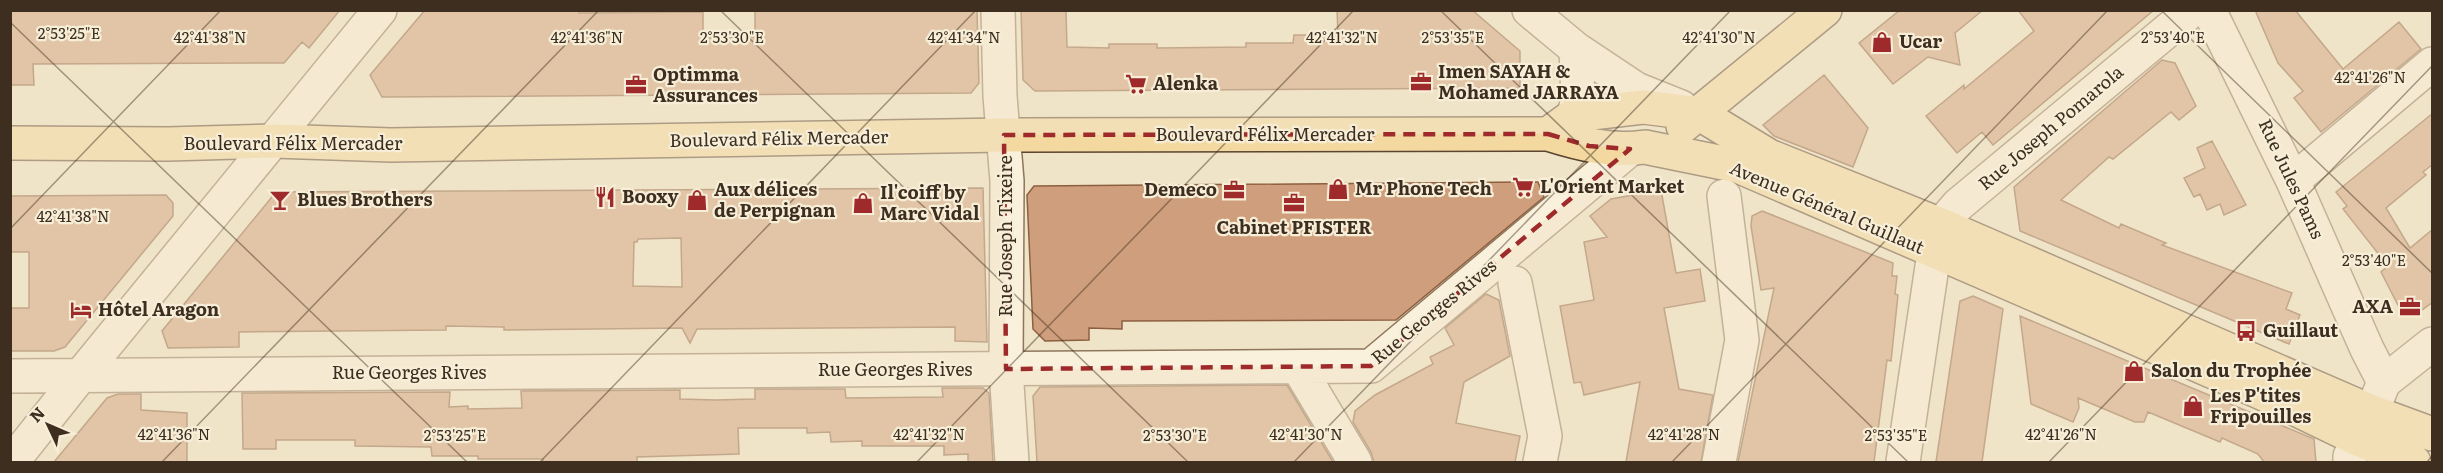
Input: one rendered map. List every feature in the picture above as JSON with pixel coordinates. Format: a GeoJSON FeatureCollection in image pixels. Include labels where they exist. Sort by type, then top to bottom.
{"type":"FeatureCollection","features":[{"type":"Feature","properties":{"kind":"main road"},"geometry":{"type":"LineString","coordinates":[[1638,148],[1671,135],[1700,114],[1825,10]]}},
{"type":"Feature","properties":{"kind":"main road","name":"Avenue Général Guillaut"},"geometry":{"type":"LineString","coordinates":[[1574,115],[1643,107],[1700,114],[1769,156],[1937,239],[2262,393],[2414,462]]}},
{"type":"Feature","properties":{"kind":"main road"},"geometry":{"type":"LineString","coordinates":[[1548,135],[1574,115]]}},
{"type":"Feature","properties":{"kind":"main road","name":"Boulevard Félix Mercader"},"geometry":{"type":"LineString","coordinates":[[10,143],[178,144],[274,141],[391,145],[1004,135],[1548,135]]}},
{"type":"Feature","properties":{"kind":"main road","name":"Avenue Général Guillaut"},"geometry":{"type":"LineString","coordinates":[[1548,135],[1589,146],[1638,148],[1738,166],[1937,239]]}},
{"type":"Feature","properties":{"kind":"main road","name":"Avenue Général Guillaut"},"geometry":{"type":"LineString","coordinates":[[2361,438],[2433,434]]}},
{"type":"Feature","properties":{"kind":"street"},"geometry":{"type":"LineString","coordinates":[[12,462],[380,10]]}},
{"type":"Feature","properties":{"kind":"street","name":"Rue Joseph Tixeire"},"geometry":{"type":"LineString","coordinates":[[998,10],[1000,96],[1007,181],[1006,369],[1012,462]]}},
{"type":"Feature","properties":{"kind":"street"},"geometry":{"type":"LineString","coordinates":[[1529,10],[1576,49],[1636,89],[1700,114]]}},
{"type":"Feature","properties":{"kind":"street","name":"Rue Joseph Pomarola"},"geometry":{"type":"LineString","coordinates":[[1937,239],[1958,205],[2192,10]]}},
{"type":"Feature","properties":{"kind":"street","name":"Rue Jules Pams"},"geometry":{"type":"LineString","coordinates":[[2209,10],[2294,181],[2367,350],[2384,382]]}},
{"type":"Feature","properties":{"kind":"street"},"geometry":{"type":"LineString","coordinates":[[1574,115],[1578,99],[1576,49]]}},
{"type":"Feature","properties":{"kind":"street"},"geometry":{"type":"LineString","coordinates":[[2294,181],[2433,64]]}},
{"type":"Feature","properties":{"kind":"street","name":"Rue Georges Rives"},"geometry":{"type":"LineString","coordinates":[[10,376],[1371,366],[1638,148]]}},
{"type":"Feature","properties":{"kind":"street"},"geometry":{"type":"LineString","coordinates":[[1719,462],[1742,340],[1724,196]]}},
{"type":"Feature","properties":{"kind":"street"},"geometry":{"type":"LineString","coordinates":[[1903,462],[1937,239]]}},
{"type":"Feature","properties":{"kind":"street"},"geometry":{"type":"LineString","coordinates":[[1515,283],[1545,436],[1540,462]]}},
{"type":"Feature","properties":{"kind":"street"},"geometry":{"type":"LineString","coordinates":[[2361,438],[2384,382],[2433,344]]}},
{"type":"Feature","properties":{"kind":"street"},"geometry":{"type":"LineString","coordinates":[[1298,367],[1355,462]]}},
{"type":"Feature","properties":{"kind":"highlighted area"},"geometry":{"type":"Polygon","coordinates":[[[1548,134],[1589,146],[1630,149],[1371,366],[1006,369],[1004,135],[1548,134]]]}},
{"type":"Feature","properties":{"kind":"building"},"geometry":{"type":"Polygon","coordinates":[[[10,10],[340,10],[309,48],[302,42],[284,63],[33,64],[34,85],[10,85],[10,10]]]}},
{"type":"Feature","properties":{"kind":"building"},"geometry":{"type":"Polygon","coordinates":[[[425,10],[579,10],[579,13],[703,12],[703,38],[755,37],[755,11],[977,10],[979,83],[971,93],[382,97],[370,75],[425,10]]]}},
{"type":"Feature","properties":{"kind":"building"},"geometry":{"type":"Polygon","coordinates":[[[1021,10],[1066,10],[1067,47],[1109,48],[1109,44],[1157,44],[1157,48],[1246,47],[1246,43],[1293,43],[1294,35],[1338,35],[1337,10],[1472,10],[1520,51],[1520,88],[1035,91],[1023,80],[1021,10]]]}},
{"type":"Feature","properties":{"kind":"building"},"geometry":{"type":"Polygon","coordinates":[[[1900,10],[1983,10],[1955,33],[1960,65],[1928,57],[1893,84],[1859,43],[1900,10]]]}},
{"type":"Feature","properties":{"kind":"building"},"geometry":{"type":"Polygon","coordinates":[[[2018,10],[2154,10],[1993,145],[1982,132],[1957,153],[1926,116],[1964,85],[1964,89],[2034,31],[2018,10]]]}},
{"type":"Feature","properties":{"kind":"building"},"geometry":{"type":"Polygon","coordinates":[[[2255,10],[2295,10],[2343,69],[2399,22],[2421,49],[2321,132],[2294,98],[2303,91],[2278,63],[2255,10]]]}},
{"type":"Feature","properties":{"kind":"building"},"geometry":{"type":"Polygon","coordinates":[[[2162,60],[2175,63],[2196,106],[2179,120],[2171,112],[2113,159],[2109,157],[2061,200],[2119,228],[2121,224],[2166,243],[2162,245],[2292,293],[2286,309],[2300,315],[2289,344],[2020,231],[2014,187],[2162,60]]]}},
{"type":"Feature","properties":{"kind":"building"},"geometry":{"type":"Polygon","coordinates":[[[1824,75],[1868,128],[1853,167],[1774,136],[1763,125],[1824,75]]]}},
{"type":"Feature","properties":{"kind":"building"},"geometry":{"type":"Polygon","coordinates":[[[2433,113],[2433,164],[2423,172],[2426,175],[2386,208],[2410,248],[2433,229],[2433,302],[2419,312],[2401,311],[2381,272],[2388,266],[2343,209],[2347,206],[2336,192],[2433,113]]]}},
{"type":"Feature","properties":{"kind":"building"},"geometry":{"type":"Polygon","coordinates":[[[2212,141],[2246,205],[2224,215],[2220,204],[2207,210],[2200,194],[2194,197],[2184,178],[2205,168],[2197,148],[2212,141]]]}},
{"type":"Feature","properties":{"kind":"building"},"geometry":{"type":"Polygon","coordinates":[[[1538,182],[1544,197],[1396,320],[1122,321],[1122,329],[1089,328],[1089,340],[1045,341],[1033,329],[1027,195],[1034,186],[1538,182]]]}},
{"type":"Feature","properties":{"kind":"building"},"geometry":{"type":"Polygon","coordinates":[[[983,188],[987,342],[955,341],[955,327],[697,329],[690,343],[682,328],[504,330],[504,327],[446,326],[446,330],[239,332],[239,347],[168,348],[162,331],[276,192],[983,188]],[[681,238],[638,239],[634,242],[633,286],[682,287],[681,238]]]}},
{"type":"Feature","properties":{"kind":"building"},"geometry":{"type":"Polygon","coordinates":[[[1661,190],[1676,273],[1700,269],[1705,301],[1664,308],[1679,389],[1713,395],[1701,462],[1626,462],[1640,382],[1584,395],[1581,382],[1574,383],[1560,306],[1594,300],[1584,242],[1607,237],[1590,216],[1611,199],[1661,190]]]}},
{"type":"Feature","properties":{"kind":"building"},"geometry":{"type":"Polygon","coordinates":[[[166,195],[173,203],[173,216],[65,347],[54,351],[10,351],[10,308],[29,308],[29,252],[10,252],[10,196],[166,195]]]}},
{"type":"Feature","properties":{"kind":"building"},"geometry":{"type":"Polygon","coordinates":[[[1762,211],[1893,263],[1892,276],[1897,276],[1895,294],[1898,295],[1891,361],[1887,360],[1874,462],[1738,462],[1774,288],[1761,290],[1751,226],[1752,216],[1762,211]]]}},
{"type":"Feature","properties":{"kind":"building"},"geometry":{"type":"Polygon","coordinates":[[[1486,294],[1499,300],[1510,356],[1464,382],[1456,423],[1520,436],[1515,462],[1374,462],[1371,452],[1353,422],[1355,411],[1375,395],[1433,364],[1430,357],[1454,345],[1445,328],[1486,294]]]}},
{"type":"Feature","properties":{"kind":"building"},"geometry":{"type":"Polygon","coordinates":[[[1973,296],[2003,309],[1982,462],[1936,462],[1960,301],[1973,296]]]}},
{"type":"Feature","properties":{"kind":"building"},"geometry":{"type":"Polygon","coordinates":[[[2020,316],[2314,439],[2316,462],[2264,462],[2258,454],[2222,438],[2220,442],[2148,412],[2144,422],[2135,422],[2078,398],[2079,408],[2073,422],[2031,404],[2020,316]]]}},
{"type":"Feature","properties":{"kind":"building"},"geometry":{"type":"Polygon","coordinates":[[[1287,385],[1333,462],[1037,462],[1033,396],[1040,387],[1287,385]]]}},
{"type":"Feature","properties":{"kind":"building"},"geometry":{"type":"Polygon","coordinates":[[[942,388],[983,388],[989,393],[993,462],[968,462],[968,454],[944,455],[944,446],[862,446],[862,441],[831,442],[830,432],[807,433],[807,428],[738,428],[739,454],[637,457],[637,462],[543,462],[543,459],[432,456],[431,447],[355,446],[355,440],[276,440],[276,449],[243,449],[242,393],[450,392],[449,407],[468,406],[468,409],[522,408],[521,391],[680,390],[680,399],[716,400],[755,399],[755,389],[845,389],[846,398],[943,397],[942,388]]]}},
{"type":"Feature","properties":{"kind":"building"},"geometry":{"type":"Polygon","coordinates":[[[118,394],[141,394],[141,410],[187,413],[187,462],[54,462],[107,398],[118,394]]]}},
{"type":"Feature","properties":{"kind":"place","name":"Ucar"},"geometry":{"type":"Point","coordinates":[1882,42]}},
{"type":"Feature","properties":{"kind":"place","name":"Imen SAYAH & Mohamed JARRAYA"},"geometry":{"type":"Point","coordinates":[1421,82]}},
{"type":"Feature","properties":{"kind":"place","name":"Alenka"},"geometry":{"type":"Point","coordinates":[1136,84]}},
{"type":"Feature","properties":{"kind":"place","name":"Optimma Assurances"},"geometry":{"type":"Point","coordinates":[636,85]}},
{"type":"Feature","properties":{"kind":"place","name":"L'Orient Market"},"geometry":{"type":"Point","coordinates":[1523,187]}},
{"type":"Feature","properties":{"kind":"place","name":"Mr Phone Tech"},"geometry":{"type":"Point","coordinates":[1338,189]}},
{"type":"Feature","properties":{"kind":"place","name":"Demeco"},"geometry":{"type":"Point","coordinates":[1234,190]}},
{"type":"Feature","properties":{"kind":"place","name":"Booxy"},"geometry":{"type":"Point","coordinates":[605,197]}},
{"type":"Feature","properties":{"kind":"place","name":"Blues Brothers"},"geometry":{"type":"Point","coordinates":[280,200]}},
{"type":"Feature","properties":{"kind":"place","name":"Aux délices de Perpignan"},"geometry":{"type":"Point","coordinates":[697,200]}},
{"type":"Feature","properties":{"kind":"place","name":"Il'coiff by Marc Vidal"},"geometry":{"type":"Point","coordinates":[863,203]}},
{"type":"Feature","properties":{"kind":"place","name":"Cabinet PFISTER"},"geometry":{"type":"Point","coordinates":[1294,203]}},
{"type":"Feature","properties":{"kind":"place","name":"AXA"},"geometry":{"type":"Point","coordinates":[2410,307]}},
{"type":"Feature","properties":{"kind":"place","name":"Hôtel Aragon"},"geometry":{"type":"Point","coordinates":[81,310]}},
{"type":"Feature","properties":{"kind":"place","name":"Guillaut"},"geometry":{"type":"Point","coordinates":[2246,331]}},
{"type":"Feature","properties":{"kind":"place","name":"Salon du Trophée"},"geometry":{"type":"Point","coordinates":[2134,371]}},
{"type":"Feature","properties":{"kind":"place","name":"Les P'tites Fripouilles"},"geometry":{"type":"Point","coordinates":[2193,406]}}]}
